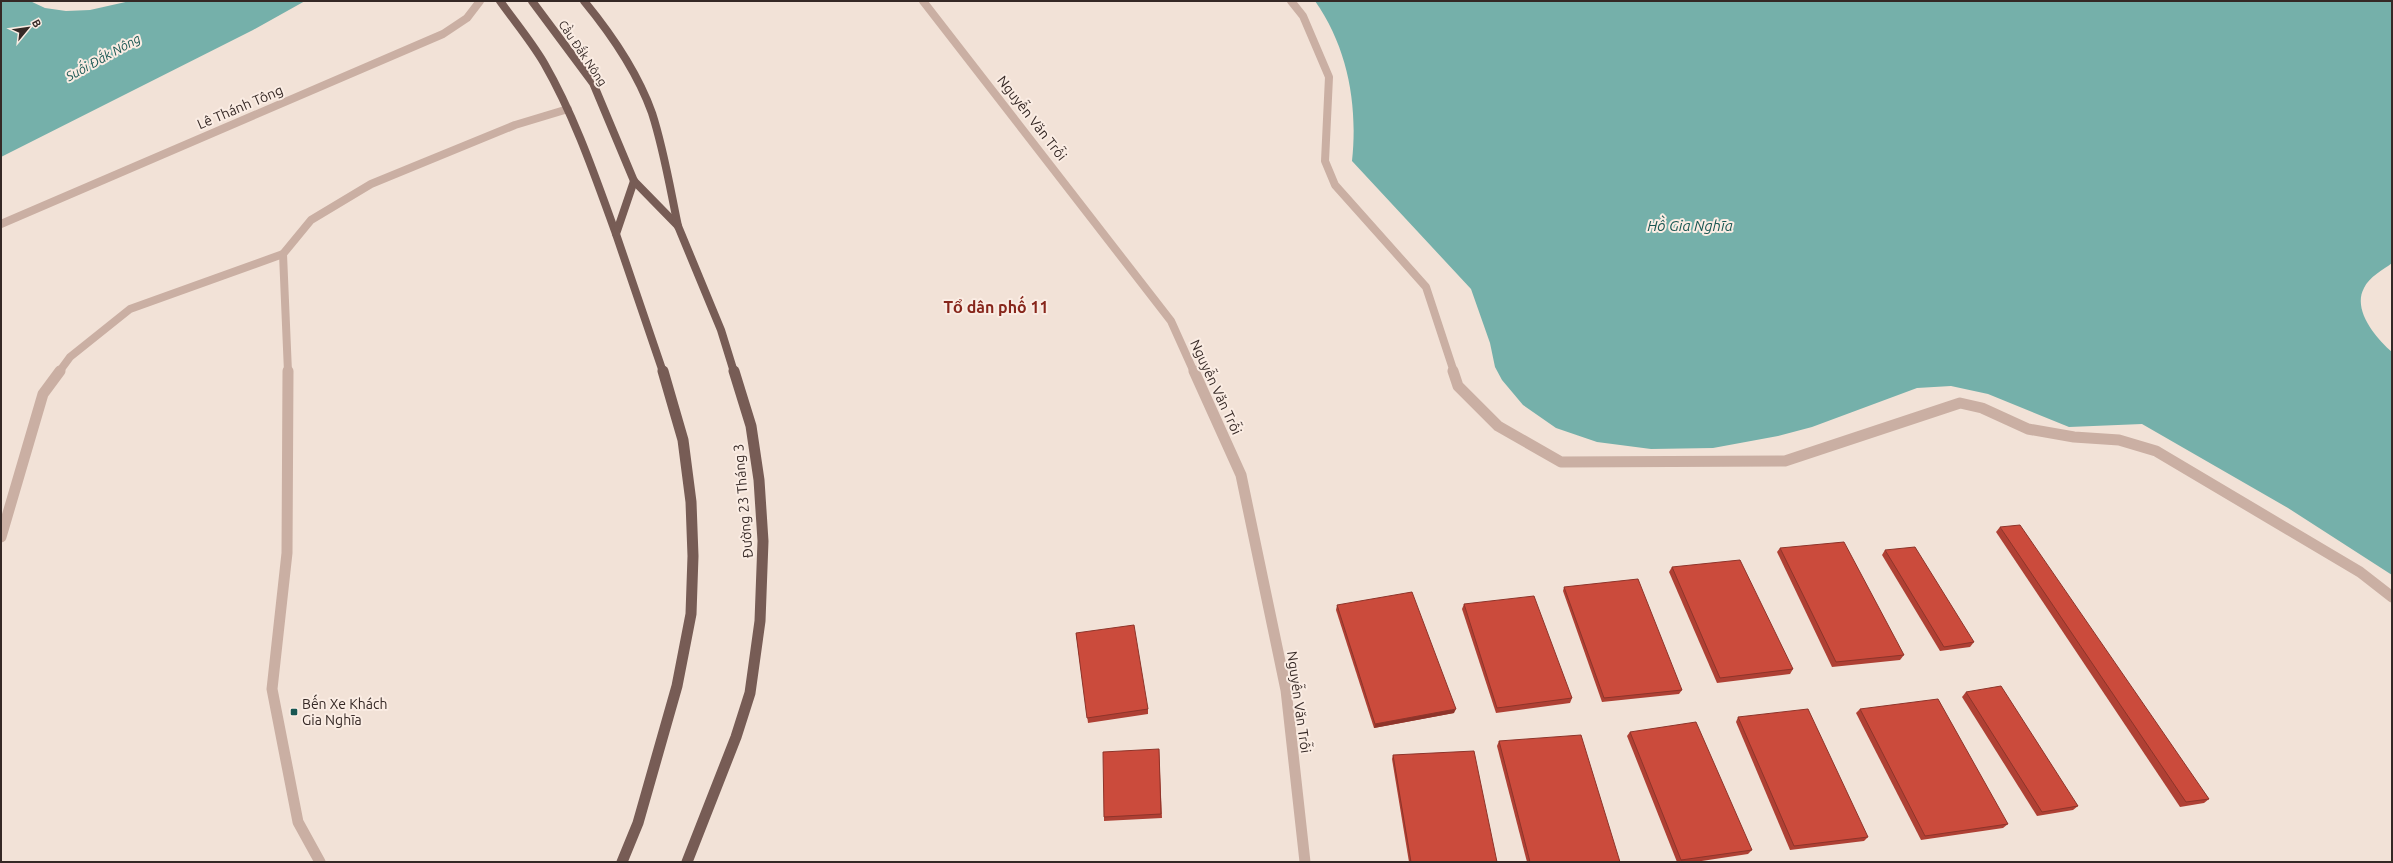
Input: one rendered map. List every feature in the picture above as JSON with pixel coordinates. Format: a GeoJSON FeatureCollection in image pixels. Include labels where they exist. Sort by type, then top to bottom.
{"type":"FeatureCollection","features":[{"type":"Feature","properties":{"kind":"main road"},"geometry":{"type":"LineString","coordinates":[[500,1],[548,70],[582,140],[660,361],[683,440],[691,502],[693,556],[691,614],[677,686],[638,823],[622,862]]}},
{"type":"Feature","properties":{"kind":"main road","name":"Cầu Đắk Nông"},"geometry":{"type":"LineString","coordinates":[[532,1],[593,83],[629,165]]}},
{"type":"Feature","properties":{"kind":"main road"},"geometry":{"type":"LineString","coordinates":[[584,1],[621,51],[646,97],[663,154],[678,226]]}},
{"type":"Feature","properties":{"kind":"main road","name":"Đường 23 Tháng 3"},"geometry":{"type":"LineString","coordinates":[[629,165],[634,181],[678,226],[721,330],[751,426],[759,480],[763,541],[760,621],[750,693],[736,737],[688,862]]}},
{"type":"Feature","properties":{"kind":"main road"},"geometry":{"type":"LineString","coordinates":[[616,234],[634,181]]}},
{"type":"Feature","properties":{"kind":"street","name":"Lê Thánh Tông"},"geometry":{"type":"LineString","coordinates":[[1,224],[444,34],[467,18],[480,1]]}},
{"type":"Feature","properties":{"kind":"street","name":"Nguyễn Văn Trỗi"},"geometry":{"type":"LineString","coordinates":[[923,1],[1171,321],[1241,476],[1286,690],[1305,862]]}},
{"type":"Feature","properties":{"kind":"street"},"geometry":{"type":"LineString","coordinates":[[1291,1],[1303,16],[1329,77],[1325,161],[1336,185],[1426,287],[1458,386],[1498,426],[1561,462],[1785,461],[1960,403],[1982,408],[2028,429],[2074,437],[2119,440],[2156,451],[2360,572],[2392,597]]}},
{"type":"Feature","properties":{"kind":"street"},"geometry":{"type":"LineString","coordinates":[[1,537],[43,394],[70,357],[130,309],[283,254],[311,220],[371,184],[515,125],[568,110]]}},
{"type":"Feature","properties":{"kind":"street"},"geometry":{"type":"LineString","coordinates":[[283,254],[288,381],[287,553],[272,689],[298,822],[320,862]]}},
{"type":"Feature","properties":{"kind":"water","name":"Suối Đắk Nông"},"geometry":{"type":"Polygon","coordinates":[[[1,1],[30,1],[45,8],[66,11],[90,10],[130,1],[305,1],[253,30],[1,157],[1,1]]]}},
{"type":"Feature","properties":{"kind":"water","name":"Hồ Gia Nghĩa"},"geometry":{"type":"Polygon","coordinates":[[[1315,1],[2392,1],[2392,263],[2366,284],[2361,296],[2361,305],[2363,314],[2373,331],[2392,352],[2392,575],[2288,508],[2142,424],[2069,427],[1988,394],[1951,386],[1917,388],[1812,427],[1778,436],[1713,448],[1651,449],[1597,442],[1556,428],[1523,405],[1502,380],[1495,367],[1490,343],[1471,289],[1352,161],[1352,98],[1348,78],[1336,38],[1315,1]]]}},
{"type":"Feature","properties":{"kind":"building"},"geometry":{"type":"Polygon","coordinates":[[[2020,525],[2209,799],[2186,802],[2000,527],[2020,525]]]}},
{"type":"Feature","properties":{"kind":"building"},"geometry":{"type":"Polygon","coordinates":[[[1844,542],[1904,655],[1836,662],[1780,548],[1844,542]]]}},
{"type":"Feature","properties":{"kind":"building"},"geometry":{"type":"Polygon","coordinates":[[[1915,547],[1974,642],[1944,647],[1885,550],[1915,547]]]}},
{"type":"Feature","properties":{"kind":"building"},"geometry":{"type":"Polygon","coordinates":[[[1740,560],[1793,669],[1720,678],[1672,567],[1740,560]]]}},
{"type":"Feature","properties":{"kind":"building"},"geometry":{"type":"Polygon","coordinates":[[[1638,579],[1682,690],[1604,698],[1564,587],[1638,579]]]}},
{"type":"Feature","properties":{"kind":"building"},"geometry":{"type":"Polygon","coordinates":[[[1412,592],[1456,709],[1375,724],[1337,605],[1412,592]]]}},
{"type":"Feature","properties":{"kind":"building"},"geometry":{"type":"Polygon","coordinates":[[[1534,596],[1572,698],[1497,708],[1464,604],[1534,596]]]}},
{"type":"Feature","properties":{"kind":"building"},"geometry":{"type":"Polygon","coordinates":[[[1134,625],[1148,709],[1087,718],[1076,633],[1134,625]]]}},
{"type":"Feature","properties":{"kind":"building"},"geometry":{"type":"Polygon","coordinates":[[[2001,686],[2078,806],[2042,812],[1966,692],[2001,686]]]}},
{"type":"Feature","properties":{"kind":"building"},"geometry":{"type":"Polygon","coordinates":[[[1938,699],[2008,824],[1925,836],[1860,709],[1938,699]]]}},
{"type":"Feature","properties":{"kind":"building"},"geometry":{"type":"Polygon","coordinates":[[[1808,709],[1868,837],[1794,846],[1738,717],[1808,709]]]}},
{"type":"Feature","properties":{"kind":"building"},"geometry":{"type":"Polygon","coordinates":[[[1696,722],[1752,850],[1681,860],[1630,732],[1696,722]]]}},
{"type":"Feature","properties":{"kind":"building"},"geometry":{"type":"Polygon","coordinates":[[[1581,735],[1620,862],[1530,862],[1499,741],[1581,735]]]}},
{"type":"Feature","properties":{"kind":"building"},"geometry":{"type":"Polygon","coordinates":[[[1159,749],[1161,814],[1104,817],[1103,752],[1159,749]]]}},
{"type":"Feature","properties":{"kind":"building"},"geometry":{"type":"Polygon","coordinates":[[[1474,751],[1497,862],[1411,862],[1393,755],[1474,751]]]}},
{"type":"Feature","properties":{"kind":"place","name":"Bến Xe Khách Gia Nghĩa"},"geometry":{"type":"Point","coordinates":[294,712]}},
{"type":"Feature","properties":{"kind":"district","name":"Tổ dân phố 11"},"geometry":{"type":"Point","coordinates":[996,307]}}]}
